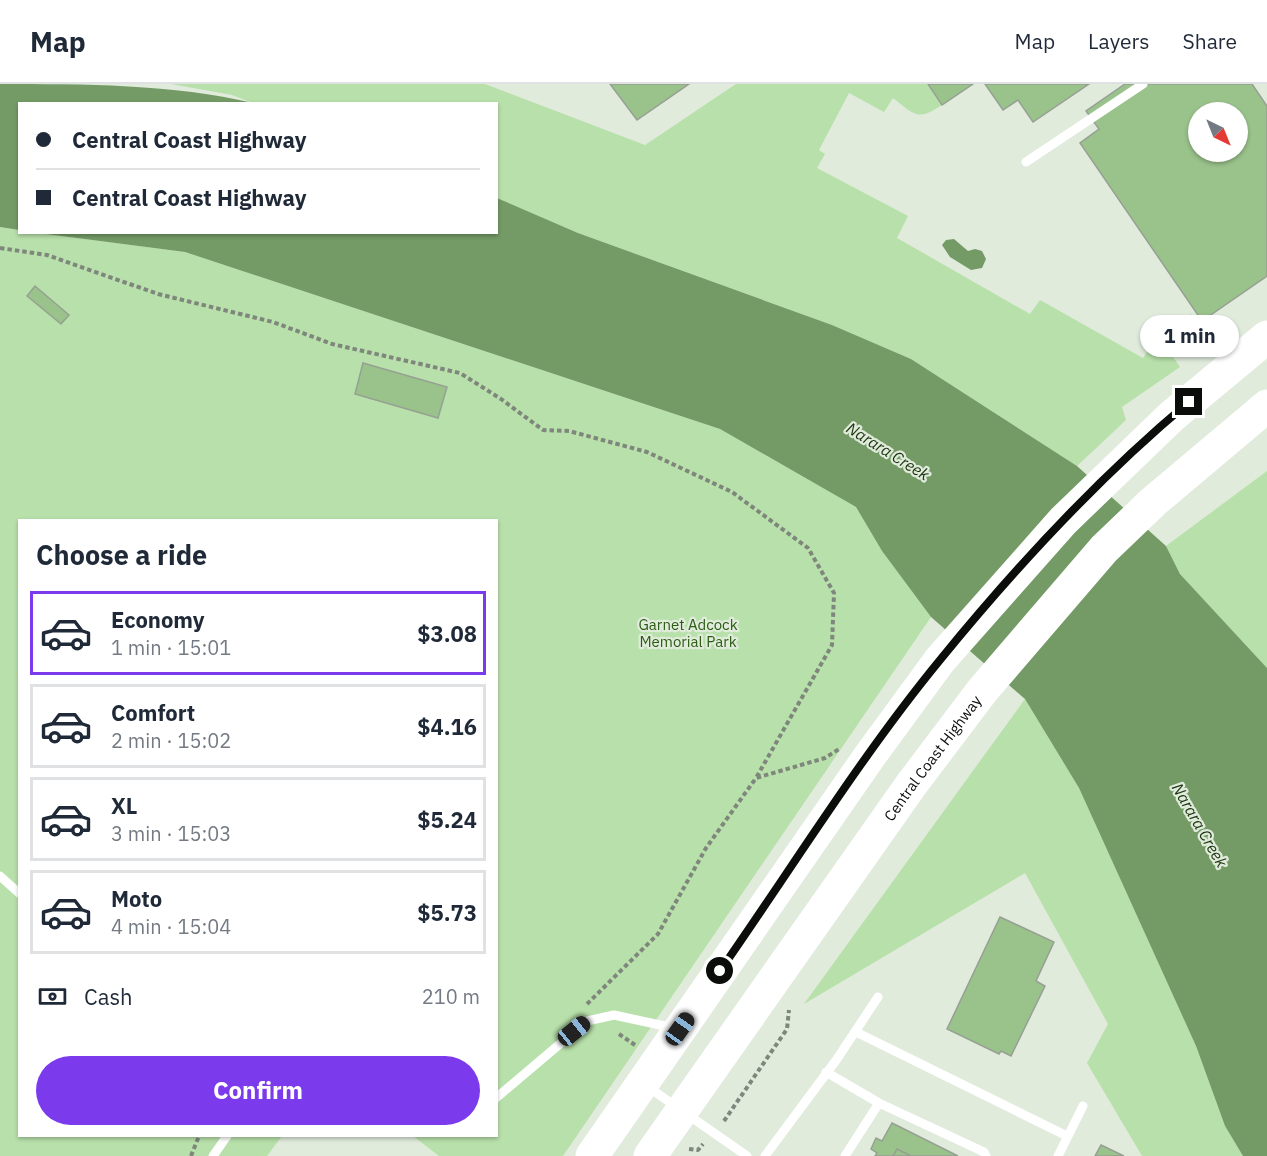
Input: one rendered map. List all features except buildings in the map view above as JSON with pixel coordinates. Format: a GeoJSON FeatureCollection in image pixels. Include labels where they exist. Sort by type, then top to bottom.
{"type":"FeatureCollection","features":[{"type":"Feature","properties":{"kind":"highway"},"geometry":{"type":"LineString","coordinates":[[592,1156],[869,757],[940,660],[1051,534],[1172,416],[1267,337]]}},
{"type":"Feature","properties":{"kind":"highway","name":"Central Coast Highway"},"geometry":{"type":"LineString","coordinates":[[650,1156],[910,785],[982,691],[1104,549],[1153,502],[1267,406]]}},
{"type":"Feature","properties":{"kind":"lane"},"geometry":{"type":"LineString","coordinates":[[1026,162],[1143,84]]}},
{"type":"Feature","properties":{"kind":"lane"},"geometry":{"type":"LineString","coordinates":[[0,876],[18,892]]}},
{"type":"Feature","properties":{"kind":"lane"},"geometry":{"type":"LineString","coordinates":[[765,1156],[856,1032],[878,998]]}},
{"type":"Feature","properties":{"kind":"lane"},"geometry":{"type":"LineString","coordinates":[[498,1096],[587,1021],[614,1015],[680,1029]]}},
{"type":"Feature","properties":{"kind":"lane"},"geometry":{"type":"LineString","coordinates":[[856,1032],[1067,1137]]}},
{"type":"Feature","properties":{"kind":"lane"},"geometry":{"type":"LineString","coordinates":[[826,1072],[879,1103],[984,1152],[986,1156]]}},
{"type":"Feature","properties":{"kind":"lane"},"geometry":{"type":"LineString","coordinates":[[642,1083],[747,1156]]}},
{"type":"Feature","properties":{"kind":"lane"},"geometry":{"type":"LineString","coordinates":[[845,1156],[879,1103]]}},
{"type":"Feature","properties":{"kind":"lane"},"geometry":{"type":"LineString","coordinates":[[1058,1156],[1083,1106]]}},
{"type":"Feature","properties":{"kind":"lane"},"geometry":{"type":"LineString","coordinates":[[213,1156],[226,1137]]}},
{"type":"Feature","properties":{"kind":"path"},"geometry":{"type":"LineString","coordinates":[[0,248],[47,255],[158,294],[273,322],[332,344],[460,373],[543,430],[569,431],[647,452],[732,492],[808,548],[834,592],[832,645],[756,778],[706,848],[658,934],[582,1009]]}},
{"type":"Feature","properties":{"kind":"path"},"geometry":{"type":"LineString","coordinates":[[756,778],[825,758],[848,744]]}},
{"type":"Feature","properties":{"kind":"path"},"geometry":{"type":"LineString","coordinates":[[609,1028],[639,1047]]}},
{"type":"Feature","properties":{"kind":"path"},"geometry":{"type":"LineString","coordinates":[[191,1156],[199,1137]]}},
{"type":"Feature","properties":{"kind":"green space"},"geometry":{"type":"Polygon","coordinates":[[[171,84],[485,84],[645,145],[736,84],[928,84],[942,105],[921,114],[911,112],[893,98],[884,112],[849,93],[819,150],[825,154],[817,168],[908,216],[897,238],[1030,314],[1040,300],[1143,358],[1149,349],[1156,352],[1169,331],[1191,314],[1199,325],[1167,348],[1180,367],[1122,407],[1126,420],[1077,466],[911,359],[832,325],[578,233],[498,198],[498,102],[250,102],[232,95],[171,84]]]}},
{"type":"Feature","properties":{"kind":"green space","name":"Garnet Adcock Memorial Park"},"geometry":{"type":"Polygon","coordinates":[[[0,227],[18,230],[18,234],[46,234],[185,252],[720,429],[856,507],[882,551],[931,617],[563,1156],[439,1156],[414,1137],[498,1137],[498,519],[18,519],[18,1137],[281,1137],[267,1156],[0,1156],[0,227]]]}},
{"type":"Feature","properties":{"kind":"green space"},"geometry":{"type":"Polygon","coordinates":[[[1267,471],[1267,668],[1180,574],[1166,546],[1267,471]]]}},
{"type":"Feature","properties":{"kind":"green space"},"geometry":{"type":"Polygon","coordinates":[[[1025,699],[1079,788],[1196,1046],[1225,1126],[1243,1156],[1142,1156],[1087,1063],[1108,1024],[1025,873],[804,1004],[1025,699]]]}},
{"type":"Feature","properties":{"kind":"water"},"geometry":{"type":"Polygon","coordinates":[[[0,84],[96,85],[160,89],[248,102],[18,102],[18,230],[0,227],[0,84]]]}},
{"type":"Feature","properties":{"kind":"water","name":"Narara Creek"},"geometry":{"type":"Polygon","coordinates":[[[498,198],[578,233],[832,325],[911,359],[1077,466],[1166,546],[1180,574],[1267,668],[1267,1156],[1243,1156],[1225,1126],[1196,1046],[1079,788],[1025,699],[931,617],[882,551],[856,507],[720,429],[185,252],[46,234],[498,234],[498,198]]]}},
{"type":"Feature","properties":{"kind":"water"},"geometry":{"type":"Polygon","coordinates":[[[954,239],[968,251],[975,249],[982,251],[986,259],[982,268],[971,270],[950,257],[942,245],[946,240],[954,239]]]}},
{"type":"Feature","properties":{"kind":"route"},"geometry":{"type":"LineString","coordinates":[[720,971],[869,757],[940,660],[1063,521],[1189,402]]}}]}
